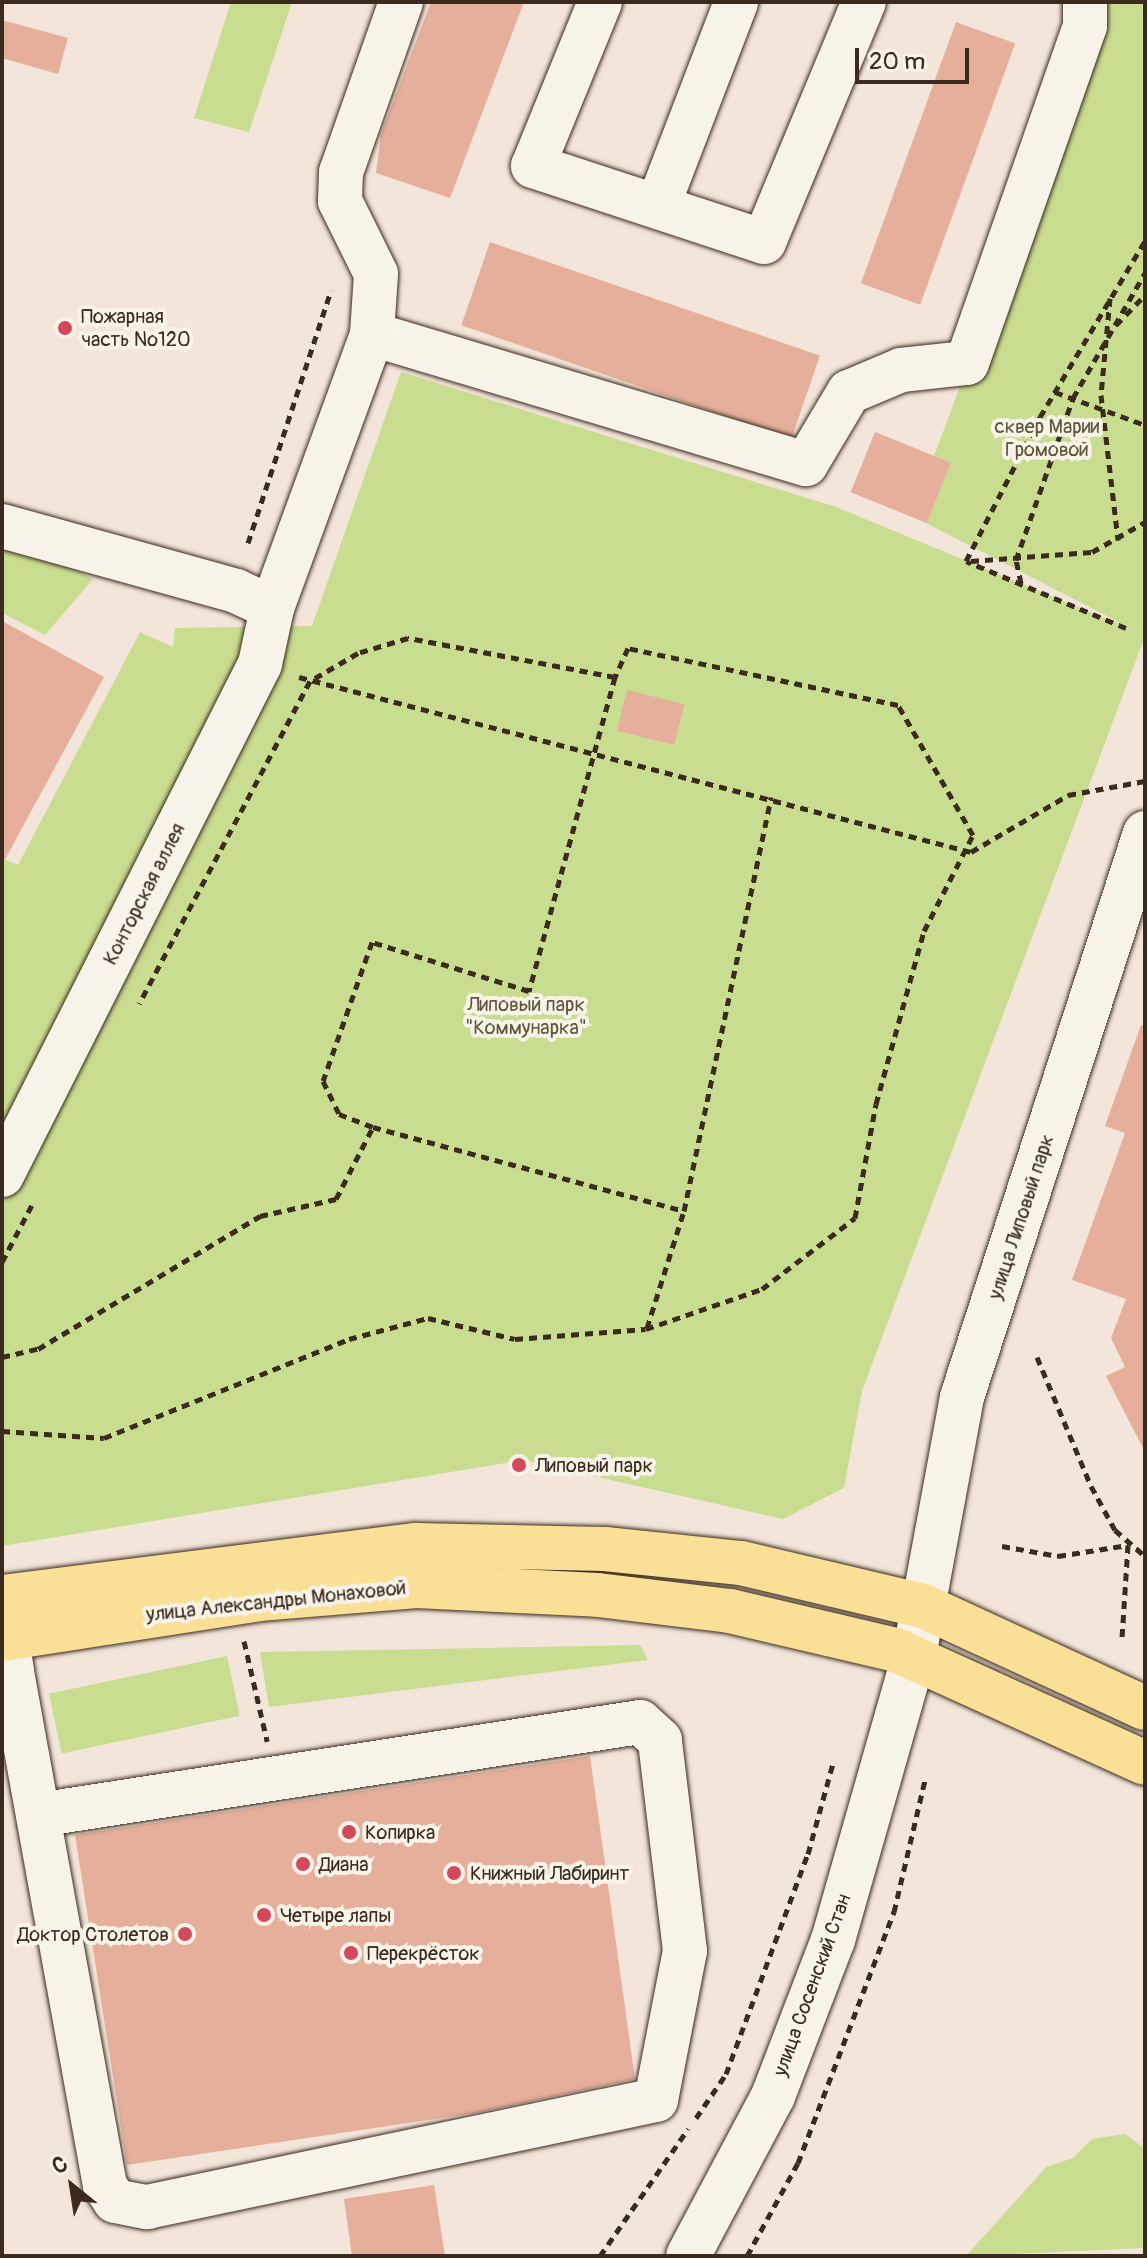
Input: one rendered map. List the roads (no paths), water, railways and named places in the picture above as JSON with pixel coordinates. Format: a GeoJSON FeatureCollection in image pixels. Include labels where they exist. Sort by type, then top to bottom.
{"type":"FeatureCollection","features":[{"type":"Feature","properties":{"kind":"main road","name":"улица Александры Монаховой"},"geometry":{"type":"LineString","coordinates":[[4,1625],[416,1545],[605,1549],[741,1563],[923,1606],[1145,1708]]}},
{"type":"Feature","properties":{"kind":"main road","name":"улица Александры Монаховой"},"geometry":{"type":"LineString","coordinates":[[4,1625],[416,1586],[730,1611],[914,1656],[1145,1763]]}},
{"type":"Feature","properties":{"kind":"street","name":"Конторская аллея"},"geometry":{"type":"LineString","coordinates":[[20,1184],[260,664],[254,600],[372,334],[376,274],[340,201],[341,172],[401,2]]}},
{"type":"Feature","properties":{"kind":"street"},"geometry":{"type":"LineString","coordinates":[[600,2],[533,166],[659,203],[764,242],[864,2]]}},
{"type":"Feature","properties":{"kind":"street"},"geometry":{"type":"LineString","coordinates":[[659,203],[736,2]]}},
{"type":"Feature","properties":{"kind":"street"},"geometry":{"type":"LineString","coordinates":[[372,334],[806,464],[849,392],[901,370],[967,363],[1085,26],[1085,2]]}},
{"type":"Feature","properties":{"kind":"street"},"geometry":{"type":"LineString","coordinates":[[2,526],[254,600]]}},
{"type":"Feature","properties":{"kind":"street","name":"улица Липовый парк"},"geometry":{"type":"LineString","coordinates":[[923,1606],[962,1397],[1145,833]]}},
{"type":"Feature","properties":{"kind":"street","name":"улица Сосенский Стан"},"geometry":{"type":"LineString","coordinates":[[688,2256],[773,2096],[833,1940],[914,1656],[923,1606]]}},
{"type":"Feature","properties":{"kind":"street"},"geometry":{"type":"LineString","coordinates":[[4,1625],[38,1815],[105,2186],[115,2201],[147,2207],[656,2100],[685,1951],[660,1740],[650,1727],[625,1720],[38,1815]]}},
{"type":"Feature","properties":{"kind":"place","name":"Пожарная часть №120"},"geometry":{"type":"Point","coordinates":[65,328]}},
{"type":"Feature","properties":{"kind":"place","name":"Липовый парк"},"geometry":{"type":"Point","coordinates":[519,1465]}},
{"type":"Feature","properties":{"kind":"place","name":"Копирка"},"geometry":{"type":"Point","coordinates":[349,1832]}},
{"type":"Feature","properties":{"kind":"place","name":"Диана"},"geometry":{"type":"Point","coordinates":[303,1864]}},
{"type":"Feature","properties":{"kind":"place","name":"Книжный Лабиринт"},"geometry":{"type":"Point","coordinates":[454,1873]}},
{"type":"Feature","properties":{"kind":"place","name":"Четыре лапы"},"geometry":{"type":"Point","coordinates":[264,1915]}},
{"type":"Feature","properties":{"kind":"place","name":"Доктор Столетов"},"geometry":{"type":"Point","coordinates":[185,1934]}},
{"type":"Feature","properties":{"kind":"place","name":"Перекрёсток"},"geometry":{"type":"Point","coordinates":[351,1953]}},
{"type":"Feature","properties":{"kind":"park label","name":"сквер Марии Громовой"},"geometry":{"type":"Point","coordinates":[1047,438]}},
{"type":"Feature","properties":{"kind":"park label","name":"Липовый парк \"Коммунарка\""},"geometry":{"type":"Point","coordinates":[526,1016]}}]}
